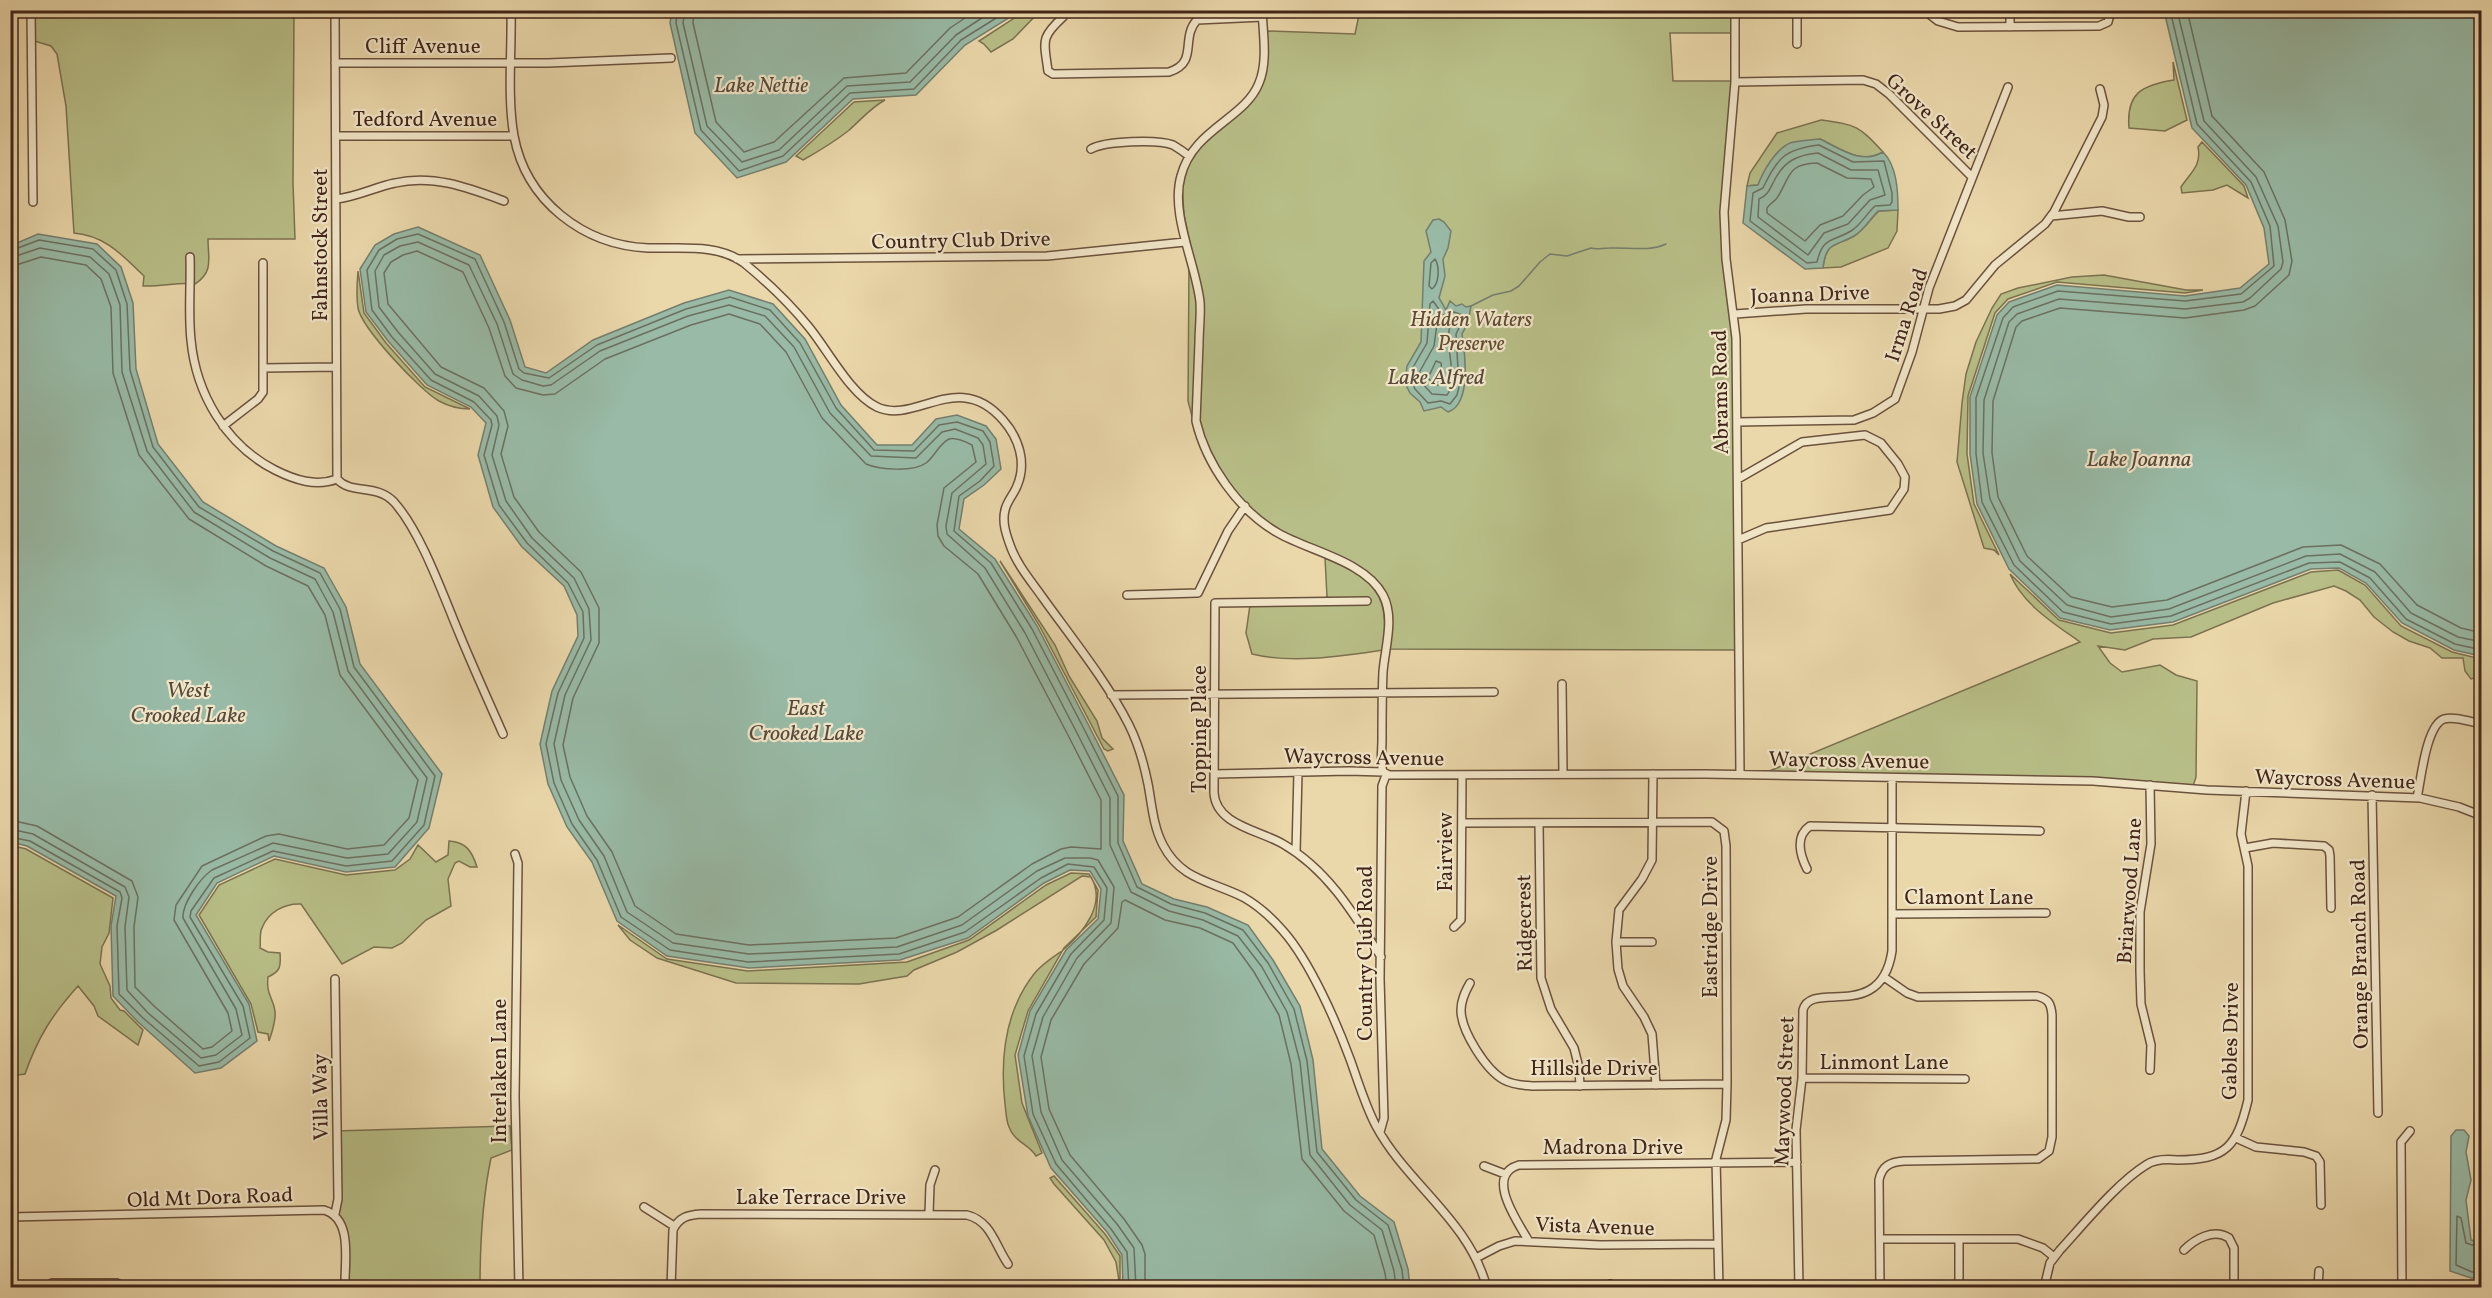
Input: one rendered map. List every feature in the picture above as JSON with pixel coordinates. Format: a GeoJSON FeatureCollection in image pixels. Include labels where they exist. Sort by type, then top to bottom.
{"type":"FeatureCollection","features":[{"type":"Feature","properties":{"kind":"street"},"geometry":{"type":"LineString","coordinates":[[31,10],[33,202]]}},
{"type":"Feature","properties":{"kind":"street","name":"Fahnstock Street"},"geometry":{"type":"LineString","coordinates":[[335,10],[337,478]]}},
{"type":"Feature","properties":{"kind":"street"},"geometry":{"type":"LineString","coordinates":[[511,10],[514,136],[519,158],[533,186],[549,205],[582,230],[619,244],[650,248],[706,250],[737,259],[808,326],[856,392],[867,401],[889,411],[900,411],[935,401],[960,398],[987,406],[1006,423],[1018,442],[1021,456],[1020,480],[1004,513],[1011,548],[1021,567],[1111,695],[1136,741],[1148,783],[1155,826],[1164,848],[1173,862],[1183,871],[1246,899],[1288,936],[1330,1012],[1348,1053],[1366,1104],[1380,1132],[1449,1217],[1476,1258],[1487,1287]]}},
{"type":"Feature","properties":{"kind":"street"},"geometry":{"type":"LineString","coordinates":[[1059,10],[1063,17],[1050,27],[1046,38],[1048,71],[1053,74],[1169,72],[1179,68],[1185,61],[1189,32],[1197,20],[1263,14]]}},
{"type":"Feature","properties":{"kind":"street","name":"Abrams Road"},"geometry":{"type":"LineString","coordinates":[[1735,10],[1735,82],[1724,212],[1726,259],[1735,314],[1740,774]]}},
{"type":"Feature","properties":{"kind":"street"},"geometry":{"type":"LineString","coordinates":[[1797,10],[1797,44]]}},
{"type":"Feature","properties":{"kind":"street"},"geometry":{"type":"LineString","coordinates":[[1924,10],[1938,21],[1951,26],[2010,27],[2105,24],[2111,10]]}},
{"type":"Feature","properties":{"kind":"street"},"geometry":{"type":"LineString","coordinates":[[2010,10],[2010,27]]}},
{"type":"Feature","properties":{"kind":"street","name":"Country Club Road"},"geometry":{"type":"LineString","coordinates":[[1263,14],[1263,70],[1260,83],[1251,97],[1204,138],[1189,156],[1179,184],[1185,242],[1197,282],[1200,304],[1196,421],[1200,437],[1219,474],[1245,506],[1277,533],[1354,569],[1378,588],[1386,601],[1389,618],[1382,692],[1385,773],[1382,786],[1381,957],[1384,1118],[1380,1132]]}},
{"type":"Feature","properties":{"kind":"street","name":"Cliff Avenue"},"geometry":{"type":"LineString","coordinates":[[335,63],[601,62],[671,58]]}},
{"type":"Feature","properties":{"kind":"street","name":"Grove Street"},"geometry":{"type":"LineString","coordinates":[[1735,82],[1868,81],[1889,94],[1972,177]]}},
{"type":"Feature","properties":{"kind":"street","name":"Irma Road"},"geometry":{"type":"LineString","coordinates":[[1737,422],[1854,420],[1891,403],[1902,380],[1923,308],[2008,87]]}},
{"type":"Feature","properties":{"kind":"street","name":"Joanna Drive"},"geometry":{"type":"LineString","coordinates":[[1735,314],[1806,309],[1948,308],[1966,300],[1995,265],[2038,231],[2051,216],[2102,117],[2104,105],[2100,89]]}},
{"type":"Feature","properties":{"kind":"street","name":"Tedford Avenue"},"geometry":{"type":"LineString","coordinates":[[336,136],[514,136]]}},
{"type":"Feature","properties":{"kind":"street"},"geometry":{"type":"LineString","coordinates":[[1091,149],[1108,143],[1162,143],[1175,146],[1189,156]]}},
{"type":"Feature","properties":{"kind":"street"},"geometry":{"type":"LineString","coordinates":[[336,199],[357,196],[399,182],[441,181],[504,201]]}},
{"type":"Feature","properties":{"kind":"street"},"geometry":{"type":"LineString","coordinates":[[2051,216],[2102,211],[2140,217]]}},
{"type":"Feature","properties":{"kind":"street","name":"Country Club Drive"},"geometry":{"type":"LineString","coordinates":[[737,259],[1047,256],[1185,242]]}},
{"type":"Feature","properties":{"kind":"street"},"geometry":{"type":"LineString","coordinates":[[190,257],[190,325],[193,355],[206,397],[223,426],[242,447],[281,473],[321,483],[337,478],[347,486],[383,493],[402,512],[445,598],[503,734]]}},
{"type":"Feature","properties":{"kind":"street"},"geometry":{"type":"LineString","coordinates":[[223,426],[261,396],[264,387],[263,263]]}},
{"type":"Feature","properties":{"kind":"street"},"geometry":{"type":"LineString","coordinates":[[263,368],[336,367]]}},
{"type":"Feature","properties":{"kind":"street"},"geometry":{"type":"LineString","coordinates":[[1738,479],[1795,444],[1858,435],[1874,437],[1881,442],[1902,470],[1905,483],[1901,495],[1890,510],[1766,528],[1738,540]]}},
{"type":"Feature","properties":{"kind":"street"},"geometry":{"type":"LineString","coordinates":[[1127,595],[1198,593],[1228,531],[1245,506]]}},
{"type":"Feature","properties":{"kind":"street","name":"Topping Place"},"geometry":{"type":"LineString","coordinates":[[1367,601],[1215,603],[1214,800],[1219,811],[1296,852],[1337,891],[1381,957]]}},
{"type":"Feature","properties":{"kind":"street"},"geometry":{"type":"LineString","coordinates":[[1562,684],[1563,774]]}},
{"type":"Feature","properties":{"kind":"street"},"geometry":{"type":"LineString","coordinates":[[1111,695],[1494,692]]}},
{"type":"Feature","properties":{"kind":"street"},"geometry":{"type":"LineString","coordinates":[[2417,798],[2430,735],[2436,724],[2449,718],[2481,724]]}},
{"type":"Feature","properties":{"kind":"street"},"geometry":{"type":"LineString","coordinates":[[1296,852],[1298,772]]}},
{"type":"Feature","properties":{"kind":"street","name":"Waycross Avenue"},"geometry":{"type":"LineString","coordinates":[[1214,774],[1298,772],[1462,775],[1740,774],[2093,781],[2246,791],[2417,798],[2444,803],[2481,816]]}},
{"type":"Feature","properties":{"kind":"street"},"geometry":{"type":"LineString","coordinates":[[1653,774],[1652,860],[1642,879],[1619,910],[1616,942],[1618,969],[1623,986],[1652,1034],[1656,1085]]}},
{"type":"Feature","properties":{"kind":"street","name":"Fairview"},"geometry":{"type":"LineString","coordinates":[[1454,927],[1461,920],[1462,775]]}},
{"type":"Feature","properties":{"kind":"street"},"geometry":{"type":"LineString","coordinates":[[1880,1287],[1879,1180],[1882,1171],[1889,1164],[1904,1161],[2038,1159],[2049,1151],[2052,1137],[2052,1006],[2048,1000],[2037,996],[1918,997],[1907,993],[1884,977],[1892,951],[1892,778]]}},
{"type":"Feature","properties":{"kind":"street","name":"Briarwood Lane"},"geometry":{"type":"LineString","coordinates":[[2150,785],[2151,844],[2141,906],[2140,959],[2141,1004],[2151,1045],[2150,1070]]}},
{"type":"Feature","properties":{"kind":"street","name":"Gables Drive"},"geometry":{"type":"LineString","coordinates":[[2236,1138],[2248,1100],[2248,866],[2242,828],[2246,791]]}},
{"type":"Feature","properties":{"kind":"street","name":"Orange Branch Road"},"geometry":{"type":"LineString","coordinates":[[2372,795],[2378,1113]]}},
{"type":"Feature","properties":{"kind":"street","name":"Eastridge Drive"},"geometry":{"type":"LineString","coordinates":[[1462,823],[1712,822],[1720,826],[1725,834],[1727,1084],[1726,1120],[1716,1162],[1719,1287]]}},
{"type":"Feature","properties":{"kind":"street","name":"Ridgecrest"},"geometry":{"type":"LineString","coordinates":[[1539,823],[1540,978],[1551,1009],[1574,1048],[1579,1068],[1580,1086]]}},
{"type":"Feature","properties":{"kind":"street"},"geometry":{"type":"LineString","coordinates":[[1807,869],[1800,852],[1801,836],[1809,826],[2040,831]]}},
{"type":"Feature","properties":{"kind":"street"},"geometry":{"type":"LineString","coordinates":[[2245,848],[2267,843],[2324,846],[2329,850],[2330,856],[2331,908]]}},
{"type":"Feature","properties":{"kind":"street","name":"Interlaken Lane"},"geometry":{"type":"LineString","coordinates":[[515,854],[518,863],[515,1097],[519,1287]]}},
{"type":"Feature","properties":{"kind":"street","name":"Clamont Lane"},"geometry":{"type":"LineString","coordinates":[[1892,914],[2046,913]]}},
{"type":"Feature","properties":{"kind":"street"},"geometry":{"type":"LineString","coordinates":[[1616,942],[1652,942]]}},
{"type":"Feature","properties":{"kind":"street","name":"Maywood Street"},"geometry":{"type":"LineString","coordinates":[[1799,1287],[1796,1130],[1802,1078],[1802,1017],[1806,1002],[1812,998],[1859,995],[1872,989],[1884,977]]}},
{"type":"Feature","properties":{"kind":"street","name":"Villa Way"},"geometry":{"type":"LineString","coordinates":[[334,1214],[338,1199],[335,979]]}},
{"type":"Feature","properties":{"kind":"street","name":"Hillside Drive"},"geometry":{"type":"LineString","coordinates":[[1470,983],[1461,1006],[1462,1021],[1468,1036],[1492,1071],[1513,1084],[1580,1086],[1727,1084]]}},
{"type":"Feature","properties":{"kind":"street","name":"Linmont Lane"},"geometry":{"type":"LineString","coordinates":[[1802,1078],[1965,1079]]}},
{"type":"Feature","properties":{"kind":"street"},"geometry":{"type":"LineString","coordinates":[[2402,1287],[2401,1142],[2410,1131]]}},
{"type":"Feature","properties":{"kind":"street"},"geometry":{"type":"LineString","coordinates":[[2044,1287],[2047,1272],[2054,1257],[2145,1165],[2164,1159],[2200,1159],[2215,1156],[2228,1148],[2236,1138],[2256,1147],[2304,1152],[2316,1156],[2320,1162],[2321,1205]]}},
{"type":"Feature","properties":{"kind":"street","name":"Madrona Drive"},"geometry":{"type":"LineString","coordinates":[[1505,1174],[1512,1167],[1523,1164],[1797,1162]]}},
{"type":"Feature","properties":{"kind":"street"},"geometry":{"type":"LineString","coordinates":[[1484,1166],[1505,1174],[1503,1185],[1507,1198],[1528,1240]]}},
{"type":"Feature","properties":{"kind":"street"},"geometry":{"type":"LineString","coordinates":[[929,1214],[930,1185],[935,1170]]}},
{"type":"Feature","properties":{"kind":"street"},"geometry":{"type":"LineString","coordinates":[[644,1207],[674,1226],[671,1243],[671,1287]]}},
{"type":"Feature","properties":{"kind":"street","name":"Old Mt Dora Road"},"geometry":{"type":"LineString","coordinates":[[10,1217],[312,1210],[324,1210],[334,1214]]}},
{"type":"Feature","properties":{"kind":"street"},"geometry":{"type":"LineString","coordinates":[[334,1214],[344,1230],[345,1287]]}},
{"type":"Feature","properties":{"kind":"street","name":"Lake Terrace Drive"},"geometry":{"type":"LineString","coordinates":[[674,1226],[685,1217],[701,1214],[967,1215],[980,1220],[991,1232],[1008,1264]]}},
{"type":"Feature","properties":{"kind":"street"},"geometry":{"type":"LineString","coordinates":[[2184,1250],[2198,1238],[2221,1234],[2229,1238],[2234,1248],[2234,1287]]}},
{"type":"Feature","properties":{"kind":"street"},"geometry":{"type":"LineString","coordinates":[[1880,1239],[2018,1239],[2036,1244],[2054,1257]]}},
{"type":"Feature","properties":{"kind":"street","name":"Vista Avenue"},"geometry":{"type":"LineString","coordinates":[[1476,1258],[1499,1246],[1528,1240],[1600,1245],[1718,1244]]}},
{"type":"Feature","properties":{"kind":"street"},"geometry":{"type":"LineString","coordinates":[[1959,1240],[1959,1287]]}},
{"type":"Feature","properties":{"kind":"street"},"geometry":{"type":"LineString","coordinates":[[2318,1287],[2319,1271]]}},
{"type":"Feature","properties":{"kind":"street"},"geometry":{"type":"LineString","coordinates":[[44,1287],[52,1283],[117,1283],[124,1287]]}},
{"type":"Feature","properties":{"kind":"green space","name":"Hidden Waters Preserve"},"geometry":{"type":"Polygon","coordinates":[[[1360,10],[1732,11],[1733,33],[1670,33],[1673,81],[1732,81],[1721,212],[1723,260],[1733,338],[1736,650],[1389,649],[1390,641],[1380,585],[1265,521],[1239,497],[1218,468],[1203,437],[1199,421],[1203,303],[1184,215],[1182,184],[1187,165],[1194,153],[1258,92],[1266,71],[1267,31],[1355,34],[1360,10]]]}},
{"type":"Feature","properties":{"kind":"green space"},"geometry":{"type":"Polygon","coordinates":[[[33,11],[294,11],[295,239],[208,239],[209,264],[205,275],[195,284],[143,286],[144,276],[113,248],[95,238],[74,233],[66,106],[57,54],[51,46],[31,40],[33,11]]]}},
{"type":"Feature","properties":{"kind":"green space"},"geometry":{"type":"Polygon","coordinates":[[[1025,11],[1040,11],[1013,39],[991,52],[979,41],[1025,11]]]}},
{"type":"Feature","properties":{"kind":"green space"},"geometry":{"type":"Polygon","coordinates":[[[2173,62],[2187,120],[2165,131],[2129,128],[2130,106],[2134,98],[2145,88],[2174,80],[2173,62]]]}},
{"type":"Feature","properties":{"kind":"green space"},"geometry":{"type":"Polygon","coordinates":[[[885,100],[826,146],[803,160],[796,156],[854,102],[885,100]]]}},
{"type":"Feature","properties":{"kind":"green space"},"geometry":{"type":"Polygon","coordinates":[[[1821,120],[1850,125],[1862,131],[1883,152],[1875,156],[1859,156],[1843,151],[1820,139],[1758,185],[1747,186],[1750,173],[1777,133],[1821,120]]]}},
{"type":"Feature","properties":{"kind":"green space"},"geometry":{"type":"Polygon","coordinates":[[[2202,142],[2244,186],[2248,198],[2227,185],[2213,190],[2182,193],[2181,187],[2197,164],[2198,147],[2202,142]]]}},
{"type":"Feature","properties":{"kind":"green space"},"geometry":{"type":"Polygon","coordinates":[[[1898,210],[1897,231],[1888,248],[1841,267],[1823,268],[1826,253],[1832,246],[1857,234],[1879,211],[1898,210]]]}},
{"type":"Feature","properties":{"kind":"green space"},"geometry":{"type":"Polygon","coordinates":[[[1189,264],[1197,304],[1193,420],[1188,401],[1189,264]]]}},
{"type":"Feature","properties":{"kind":"green space"},"geometry":{"type":"Polygon","coordinates":[[[358,271],[364,313],[386,343],[425,387],[470,409],[450,406],[439,401],[407,373],[381,344],[362,318],[358,308],[358,271]]]}},
{"type":"Feature","properties":{"kind":"green space"},"geometry":{"type":"Polygon","coordinates":[[[2104,275],[2186,290],[2203,290],[2185,293],[2057,282],[2008,299],[1995,313],[1968,396],[1967,454],[1974,504],[1999,555],[1994,550],[1984,548],[1957,462],[1966,374],[1976,342],[2001,294],[2018,288],[2072,277],[2104,275]]]}},
{"type":"Feature","properties":{"kind":"green space"},"geometry":{"type":"Polygon","coordinates":[[[1325,558],[1357,574],[1376,591],[1384,615],[1383,650],[1300,659],[1252,654],[1246,633],[1250,605],[1313,602],[1327,597],[1325,558]]]}},
{"type":"Feature","properties":{"kind":"green space"},"geometry":{"type":"Polygon","coordinates":[[[1000,561],[1055,645],[1069,676],[1097,721],[1102,738],[1113,749],[1108,751],[1104,749],[1039,625],[1000,561]]]}},
{"type":"Feature","properties":{"kind":"green space"},"geometry":{"type":"Polygon","coordinates":[[[2338,570],[2365,585],[2401,626],[2452,652],[2481,659],[2481,676],[2471,679],[2465,671],[2463,658],[2442,658],[2430,648],[2409,641],[2393,632],[2374,617],[2360,600],[2334,586],[2273,603],[2191,637],[2153,639],[2125,650],[2098,646],[2110,663],[2122,672],[2160,665],[2176,675],[2197,681],[2196,777],[2193,786],[2088,778],[1767,772],[2080,642],[2031,604],[2010,574],[2059,620],[2111,633],[2173,625],[2311,572],[2338,570]]]}},
{"type":"Feature","properties":{"kind":"green space"},"geometry":{"type":"Polygon","coordinates":[[[449,841],[464,845],[473,856],[477,867],[470,867],[459,861],[455,863],[448,879],[451,906],[426,920],[402,943],[392,948],[374,947],[342,964],[301,904],[283,907],[268,917],[261,930],[260,948],[268,952],[280,953],[280,961],[276,973],[268,977],[268,988],[275,1015],[269,1041],[268,1034],[258,1032],[251,1004],[199,915],[219,885],[275,859],[346,875],[395,870],[410,859],[418,845],[436,862],[448,855],[449,841]]]}},
{"type":"Feature","properties":{"kind":"green space"},"geometry":{"type":"Polygon","coordinates":[[[10,845],[26,849],[113,898],[109,933],[102,947],[100,964],[110,986],[111,998],[120,1010],[124,1011],[143,1030],[138,1045],[98,1016],[94,1006],[78,986],[47,1027],[25,1074],[11,1076],[10,845]]]}},
{"type":"Feature","properties":{"kind":"green space"},"geometry":{"type":"Polygon","coordinates":[[[1071,873],[1089,874],[1091,877],[1082,876],[997,930],[957,952],[914,970],[907,976],[859,984],[736,983],[657,958],[630,940],[618,925],[667,959],[748,971],[907,962],[969,940],[1046,885],[1071,873]]]}},
{"type":"Feature","properties":{"kind":"green space"},"geometry":{"type":"Polygon","coordinates":[[[1092,879],[1098,890],[1096,917],[1081,932],[1094,908],[1096,897],[1092,879]]]}},
{"type":"Feature","properties":{"kind":"green space"},"geometry":{"type":"Polygon","coordinates":[[[1063,950],[1028,1011],[1015,1055],[1022,1103],[1042,1153],[1036,1156],[1015,1136],[1008,1124],[1003,1070],[1004,1053],[1011,1020],[1024,988],[1040,967],[1063,950]]]}},
{"type":"Feature","properties":{"kind":"green space"},"geometry":{"type":"Polygon","coordinates":[[[510,1126],[512,1150],[491,1158],[485,1190],[480,1287],[348,1287],[347,1230],[337,1213],[335,1131],[510,1126]]]}},
{"type":"Feature","properties":{"kind":"green space"},"geometry":{"type":"Polygon","coordinates":[[[1054,1176],[1105,1234],[1120,1256],[1120,1287],[1116,1262],[1104,1240],[1054,1184],[1050,1178],[1054,1176]]]}},
{"type":"Feature","properties":{"kind":"water","name":"Lake Nettie"},"geometry":{"type":"Polygon","coordinates":[[[672,10],[1020,11],[965,45],[916,95],[853,99],[786,162],[737,178],[695,133],[670,23],[672,10]]]}},
{"type":"Feature","properties":{"kind":"water","name":"Lake Joanna"},"geometry":{"type":"Polygon","coordinates":[[[2164,11],[2481,11],[2481,656],[2454,650],[2402,623],[2366,583],[2339,568],[2311,569],[2173,622],[2110,630],[2060,618],[2009,569],[1977,504],[1970,454],[1970,397],[1997,315],[2009,302],[2057,285],[2185,296],[2240,288],[2269,264],[2264,228],[2246,185],[2192,128],[2164,11]]]}},
{"type":"Feature","properties":{"kind":"water"},"geometry":{"type":"Polygon","coordinates":[[[1820,139],[1843,151],[1859,156],[1875,156],[1883,152],[1894,171],[1898,210],[1878,211],[1857,234],[1829,249],[1823,268],[1805,269],[1743,223],[1747,186],[1758,185],[1771,161],[1785,146],[1797,141],[1820,139]]]}},
{"type":"Feature","properties":{"kind":"water","name":"Lake Alfred"},"geometry":{"type":"Polygon","coordinates":[[[1439,219],[1451,231],[1443,259],[1445,276],[1439,298],[1446,310],[1450,301],[1456,306],[1462,304],[1466,307],[1471,306],[1468,323],[1462,334],[1465,365],[1464,389],[1456,407],[1448,412],[1441,407],[1424,411],[1405,383],[1407,366],[1421,342],[1424,261],[1431,252],[1426,231],[1433,220],[1439,219]]]}},
{"type":"Feature","properties":{"kind":"water","name":"East Crooked Lake"},"geometry":{"type":"Polygon","coordinates":[[[418,227],[480,255],[510,320],[525,367],[546,373],[593,340],[684,303],[729,290],[773,304],[805,339],[841,405],[877,445],[912,445],[936,419],[957,415],[986,426],[996,439],[1001,469],[964,499],[959,529],[995,559],[1037,626],[1089,726],[1124,795],[1123,841],[1142,884],[1174,899],[1207,907],[1248,925],[1273,960],[1300,1006],[1313,1060],[1322,1149],[1360,1196],[1394,1222],[1408,1269],[1410,1287],[1123,1287],[1122,1255],[1107,1232],[1051,1168],[1028,1116],[1018,1055],[1030,1011],[1066,950],[1098,919],[1101,889],[1090,871],[1070,870],[1044,883],[968,938],[900,960],[749,968],[667,956],[617,921],[592,862],[567,827],[548,784],[540,744],[552,691],[578,636],[577,615],[564,586],[522,547],[493,507],[478,455],[486,423],[471,407],[427,385],[366,312],[360,269],[375,245],[394,234],[418,227]]]}},
{"type":"Feature","properties":{"kind":"water","name":"West Crooked Lake"},"geometry":{"type":"Polygon","coordinates":[[[38,234],[97,244],[121,267],[133,303],[136,369],[158,444],[203,502],[276,546],[324,568],[346,607],[360,664],[442,774],[429,828],[395,867],[346,872],[274,856],[217,883],[196,915],[249,1004],[257,1041],[221,1068],[195,1073],[138,1022],[113,996],[111,926],[116,896],[27,846],[11,842],[10,246],[38,234]]]}},
{"type":"Feature","properties":{"kind":"water"},"geometry":{"type":"Polygon","coordinates":[[[2456,1130],[2464,1130],[2469,1136],[2466,1152],[2471,1180],[2466,1200],[2471,1240],[2481,1242],[2481,1278],[2471,1278],[2450,1271],[2451,1136],[2456,1130]]]}},
{"type":"Feature","properties":{"kind":"waterway"},"geometry":{"type":"LineString","coordinates":[[1471,306],[1519,286],[1550,254],[1567,256],[1591,248],[1646,249],[1666,244]]}}]}
